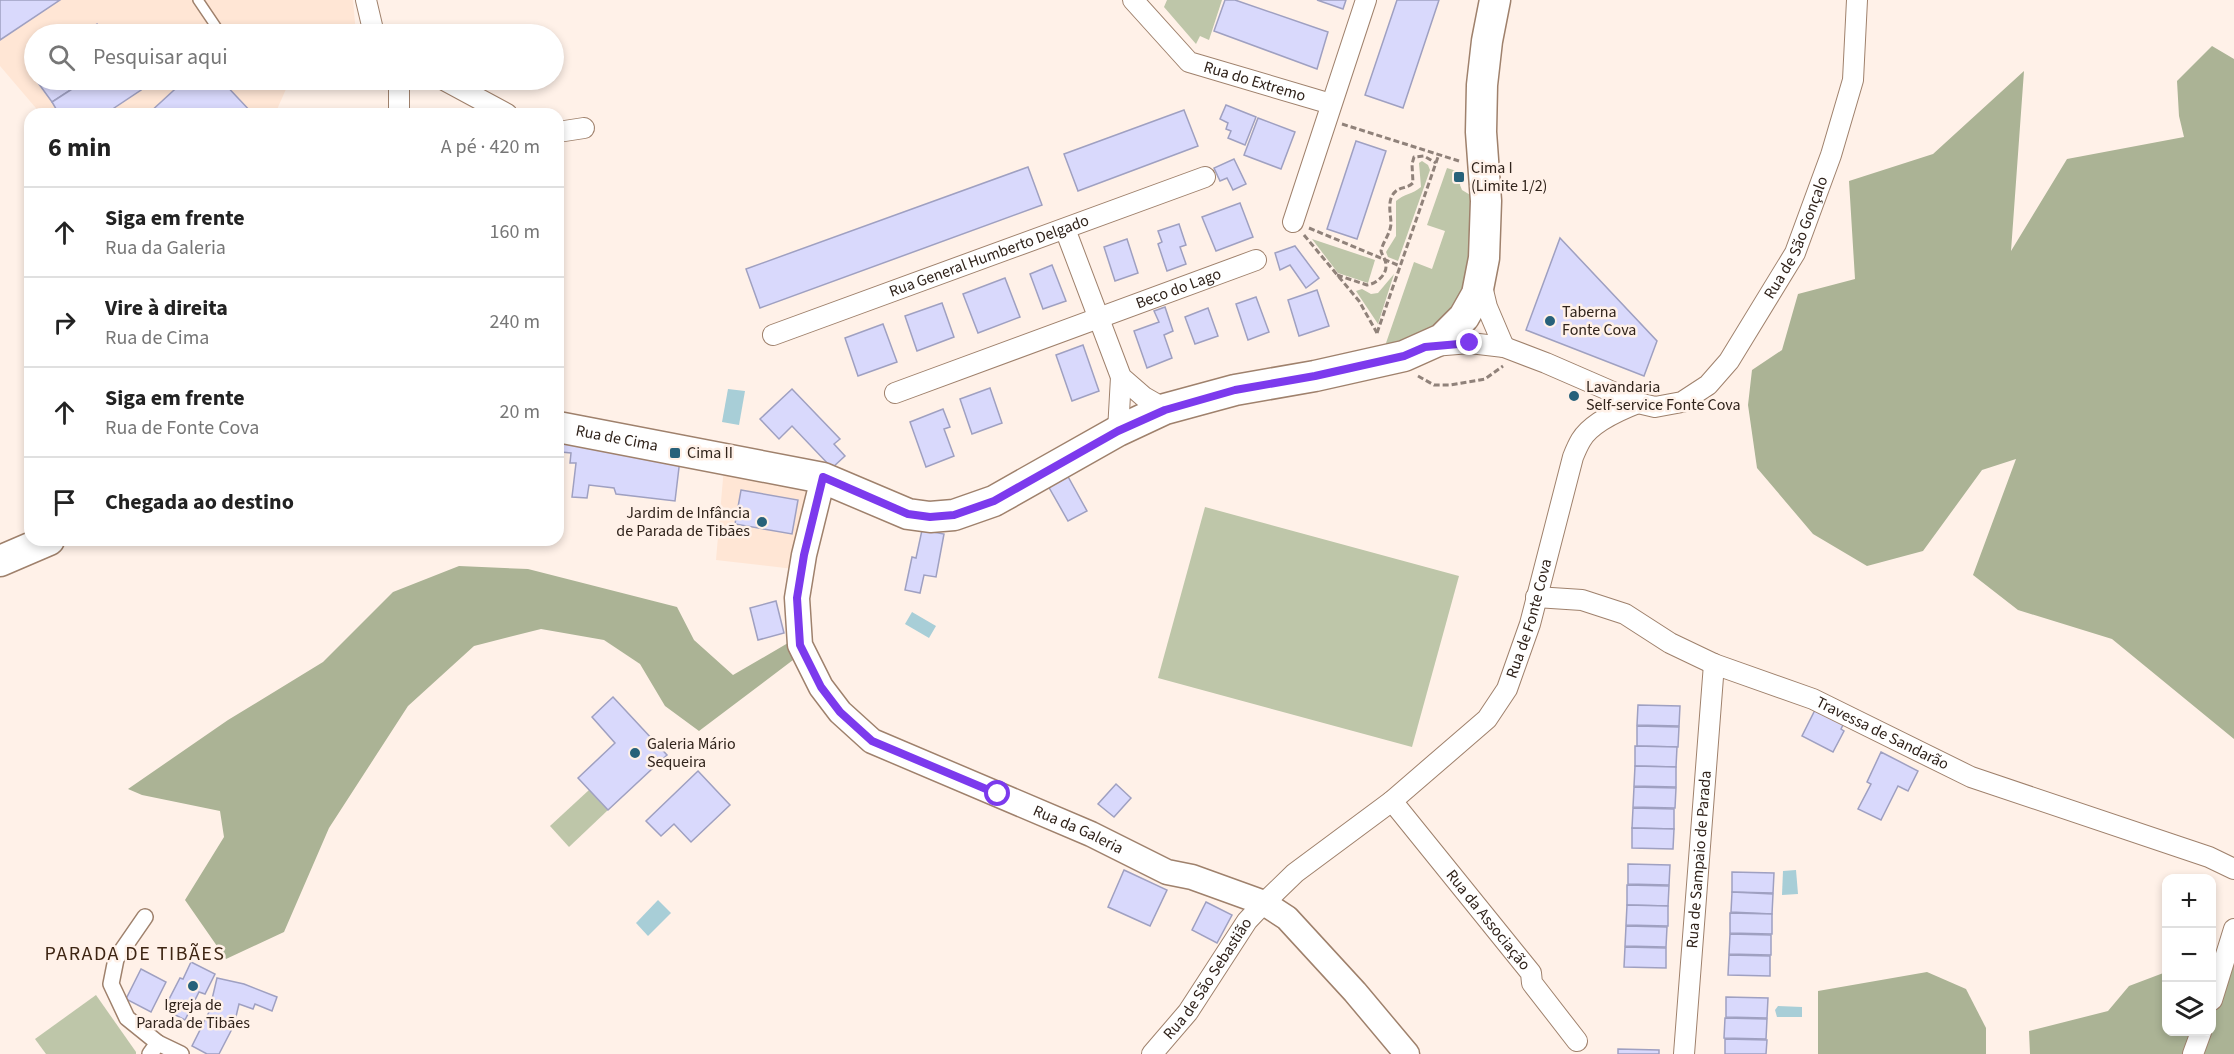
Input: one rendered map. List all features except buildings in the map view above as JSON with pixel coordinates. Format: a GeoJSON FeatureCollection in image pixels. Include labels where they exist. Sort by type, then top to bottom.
{"type":"FeatureCollection","features":[{"type":"Feature","properties":{"kind":"main road","name":"Rua de Cima"},"geometry":{"type":"LineString","coordinates":[[564,427],[823,477],[908,514],[930,517],[954,515],[994,501],[1118,431],[1165,410],[1235,390],[1315,376],[1414,351],[1442,339],[1464,317],[1477,294],[1484,258],[1482,85],[1495,0]]}},
{"type":"Feature","properties":{"kind":"main road"},"geometry":{"type":"LineString","coordinates":[[0,561],[35,546]]}},
{"type":"Feature","properties":{"kind":"street"},"geometry":{"type":"LineString","coordinates":[[366,0],[372,24]]}},
{"type":"Feature","properties":{"kind":"street","name":"Rua do Extremo"},"geometry":{"type":"LineString","coordinates":[[1133,0],[1189,62],[1329,112]]}},
{"type":"Feature","properties":{"kind":"street"},"geometry":{"type":"LineString","coordinates":[[1293,222],[1366,0]]}},
{"type":"Feature","properties":{"kind":"street","name":"Rua de São Gonçalo"},"geometry":{"type":"LineString","coordinates":[[1638,403],[1655,406],[1682,402],[1708,385],[1729,361],[1796,253],[1831,155],[1853,80],[1857,0]]}},
{"type":"Feature","properties":{"kind":"street"},"geometry":{"type":"LineString","coordinates":[[399,108],[400,90]]}},
{"type":"Feature","properties":{"kind":"street"},"geometry":{"type":"LineString","coordinates":[[463,90],[496,108]]}},
{"type":"Feature","properties":{"kind":"street"},"geometry":{"type":"LineString","coordinates":[[564,131],[584,128]]}},
{"type":"Feature","properties":{"kind":"street","name":"Rua General Humberto Delgado"},"geometry":{"type":"LineString","coordinates":[[773,335],[1205,177]]}},
{"type":"Feature","properties":{"kind":"street"},"geometry":{"type":"LineString","coordinates":[[1065,229],[1121,377],[1118,431]]}},
{"type":"Feature","properties":{"kind":"street","name":"Beco do Lago"},"geometry":{"type":"LineString","coordinates":[[895,393],[1256,260]]}},
{"type":"Feature","properties":{"kind":"street"},"geometry":{"type":"LineString","coordinates":[[1480,278],[1487,307],[1509,349]]}},
{"type":"Feature","properties":{"kind":"street"},"geometry":{"type":"LineString","coordinates":[[1414,351],[1455,343],[1509,349],[1638,403]]}},
{"type":"Feature","properties":{"kind":"street"},"geometry":{"type":"LineString","coordinates":[[1121,377],[1144,397],[1165,410]]}},
{"type":"Feature","properties":{"kind":"street","name":"Rua de Fonte Cova"},"geometry":{"type":"LineString","coordinates":[[1264,903],[1295,873],[1392,801],[1487,719],[1507,689],[1530,624],[1573,457],[1582,438],[1602,421],[1638,403]]}},
{"type":"Feature","properties":{"kind":"street","name":"Rua da Galeria"},"geometry":{"type":"LineString","coordinates":[[823,477],[804,555],[797,598],[800,645],[821,687],[840,712],[872,741],[1091,834],[1167,872],[1192,877],[1264,903],[1287,918],[1355,992],[1407,1054]]}},
{"type":"Feature","properties":{"kind":"street","name":"Travessa de Sandarão"},"geometry":{"type":"LineString","coordinates":[[1536,597],[1582,600],[1626,614],[1670,643],[1714,664],[1813,699],[1971,777],[2209,856],[2234,869]]}},
{"type":"Feature","properties":{"kind":"street","name":"Rua de Sampaio de Parada"},"geometry":{"type":"LineString","coordinates":[[1684,1054],[1714,664]]}},
{"type":"Feature","properties":{"kind":"street","name":"Rua da Associação"},"geometry":{"type":"LineString","coordinates":[[1392,801],[1531,973],[1532,983],[1577,1041]]}},
{"type":"Feature","properties":{"kind":"street","name":"Rua de São Sebastião"},"geometry":{"type":"LineString","coordinates":[[1152,1054],[1188,1012],[1247,921],[1264,903]]}},
{"type":"Feature","properties":{"kind":"street"},"geometry":{"type":"LineString","coordinates":[[145,917],[116,959],[111,984],[127,1018],[154,1048],[181,1054]]}},
{"type":"Feature","properties":{"kind":"street"},"geometry":{"type":"LineString","coordinates":[[2216,985],[2234,929]]}},
{"type":"Feature","properties":{"kind":"street"},"geometry":{"type":"LineString","coordinates":[[2193,1054],[2200,1036]]}},
{"type":"Feature","properties":{"kind":"lane"},"geometry":{"type":"LineString","coordinates":[[198,0],[214,24]]}},
{"type":"Feature","properties":{"kind":"path"},"geometry":{"type":"LineString","coordinates":[[1329,112],[1484,169]]}},
{"type":"Feature","properties":{"kind":"path"},"geometry":{"type":"LineString","coordinates":[[1293,222],[1359,301],[1377,333],[1439,154]]}},
{"type":"Feature","properties":{"kind":"path"},"geometry":{"type":"LineString","coordinates":[[1337,275],[1371,285],[1382,275],[1386,268],[1381,251],[1391,228],[1392,196],[1397,190],[1409,187],[1413,183],[1414,157],[1424,156],[1436,163]]}},
{"type":"Feature","properties":{"kind":"path"},"geometry":{"type":"LineString","coordinates":[[1293,222],[1400,266]]}},
{"type":"Feature","properties":{"kind":"path"},"geometry":{"type":"LineString","coordinates":[[1414,351],[1411,371],[1434,385],[1442,386],[1485,379],[1505,364],[1509,349]]}},
{"type":"Feature","properties":{"kind":"shaded area"},"geometry":{"type":"Polygon","coordinates":[[[0,0],[353,0],[355,24],[24,24],[24,90],[286,90],[278,108],[36,108],[0,66],[0,0]]]}},
{"type":"Feature","properties":{"kind":"shaded area","name":"Jardim de Infância de Parada de Tibães"},"geometry":{"type":"Polygon","coordinates":[[[724,467],[804,486],[808,491],[794,569],[716,560],[724,467]]]}},
{"type":"Feature","properties":{"kind":"green space"},"geometry":{"type":"Polygon","coordinates":[[[1167,0],[1222,0],[1209,40],[1200,36],[1196,44],[1164,7],[1167,0]]]}},
{"type":"Feature","properties":{"kind":"green space"},"geometry":{"type":"Polygon","coordinates":[[[2212,46],[2234,59],[2234,739],[2112,639],[2018,610],[1973,575],[2016,459],[1982,470],[1923,551],[1867,566],[1813,534],[1757,468],[1748,405],[1752,370],[1782,350],[1798,294],[1855,279],[1849,181],[1933,154],[2024,71],[2011,251],[2067,159],[2184,137],[2179,116],[2177,81],[2212,46]]]}},
{"type":"Feature","properties":{"kind":"green space"},"geometry":{"type":"Polygon","coordinates":[[[1422,161],[1428,165],[1430,170],[1398,261],[1388,257],[1386,252],[1396,236],[1396,201],[1421,187],[1419,163],[1422,161]]]}},
{"type":"Feature","properties":{"kind":"green space"},"geometry":{"type":"Polygon","coordinates":[[[1447,168],[1463,173],[1460,185],[1462,190],[1472,196],[1471,251],[1462,295],[1443,323],[1388,349],[1386,343],[1414,262],[1432,269],[1445,231],[1427,225],[1447,168]]]}},
{"type":"Feature","properties":{"kind":"green space"},"geometry":{"type":"Polygon","coordinates":[[[1312,239],[1375,260],[1368,283],[1338,273],[1312,239]]]}},
{"type":"Feature","properties":{"kind":"green space"},"geometry":{"type":"Polygon","coordinates":[[[1394,274],[1378,324],[1356,291],[1362,289],[1371,294],[1378,293],[1394,274]]]}},
{"type":"Feature","properties":{"kind":"green space"},"geometry":{"type":"Polygon","coordinates":[[[1205,507],[1459,576],[1412,747],[1158,678],[1205,507]]]}},
{"type":"Feature","properties":{"kind":"green space"},"geometry":{"type":"Polygon","coordinates":[[[459,566],[528,569],[677,607],[694,640],[733,675],[788,643],[793,660],[699,731],[665,706],[640,664],[604,640],[541,629],[474,646],[408,706],[329,828],[284,932],[226,959],[185,900],[224,837],[220,811],[142,795],[128,789],[228,720],[323,662],[393,592],[459,566]]]}},
{"type":"Feature","properties":{"kind":"green space"},"geometry":{"type":"Polygon","coordinates":[[[589,790],[608,810],[569,847],[550,826],[589,790]]]}},
{"type":"Feature","properties":{"kind":"green space"},"geometry":{"type":"Polygon","coordinates":[[[2216,955],[2234,955],[2234,1054],[2030,1054],[2029,1031],[2108,1011],[2129,986],[2162,974],[2162,1036],[2216,1036],[2216,955]]]}},
{"type":"Feature","properties":{"kind":"green space"},"geometry":{"type":"Polygon","coordinates":[[[1927,972],[1966,989],[1986,1028],[1986,1054],[1818,1054],[1818,991],[1927,972]]]}},
{"type":"Feature","properties":{"kind":"green space"},"geometry":{"type":"Polygon","coordinates":[[[96,995],[136,1054],[46,1054],[35,1039],[96,995]]]}},
{"type":"Feature","properties":{"kind":"water"},"geometry":{"type":"Polygon","coordinates":[[[728,389],[745,391],[739,425],[722,422],[728,389]]]}},
{"type":"Feature","properties":{"kind":"water"},"geometry":{"type":"Polygon","coordinates":[[[912,612],[936,626],[929,638],[905,624],[912,612]]]}},
{"type":"Feature","properties":{"kind":"water"},"geometry":{"type":"Polygon","coordinates":[[[1796,870],[1798,894],[1782,895],[1783,871],[1796,870]]]}},
{"type":"Feature","properties":{"kind":"water"},"geometry":{"type":"Polygon","coordinates":[[[658,900],[671,913],[648,936],[636,923],[658,900]]]}},
{"type":"Feature","properties":{"kind":"water"},"geometry":{"type":"Polygon","coordinates":[[[1778,1006],[1802,1007],[1802,1017],[1777,1017],[1775,1010],[1778,1006]]]}},
{"type":"Feature","properties":{"kind":"place","name":"Cima I (Limite 1/2)"},"geometry":{"type":"Point","coordinates":[1459,177]}},
{"type":"Feature","properties":{"kind":"place","name":"Taberna Fonte Cova"},"geometry":{"type":"Point","coordinates":[1550,321]}},
{"type":"Feature","properties":{"kind":"place","name":"Lavandaria Self-service Fonte Cova"},"geometry":{"type":"Point","coordinates":[1574,396]}},
{"type":"Feature","properties":{"kind":"place","name":"Cima II"},"geometry":{"type":"Point","coordinates":[675,453]}},
{"type":"Feature","properties":{"kind":"place","name":"Jardim de Infância de Parada de Tibães"},"geometry":{"type":"Point","coordinates":[762,522]}},
{"type":"Feature","properties":{"kind":"place","name":"Galeria Mário Sequeira"},"geometry":{"type":"Point","coordinates":[635,753]}},
{"type":"Feature","properties":{"kind":"place","name":"Igreja de Parada de Tibães"},"geometry":{"type":"Point","coordinates":[193,986]}},
{"type":"Feature","properties":{"kind":"district","name":"PARADA DE TIBÃES"},"geometry":{"type":"Point","coordinates":[135,954]}},
{"type":"Feature","properties":{"kind":"route"},"geometry":{"type":"LineString","coordinates":[[998,794],[872,741],[840,712],[821,687],[800,645],[797,598],[804,555],[823,477],[908,514],[930,517],[954,515],[994,501],[1118,431],[1165,410],[1235,390],[1315,376],[1404,356],[1425,347],[1470,343]]}}]}
